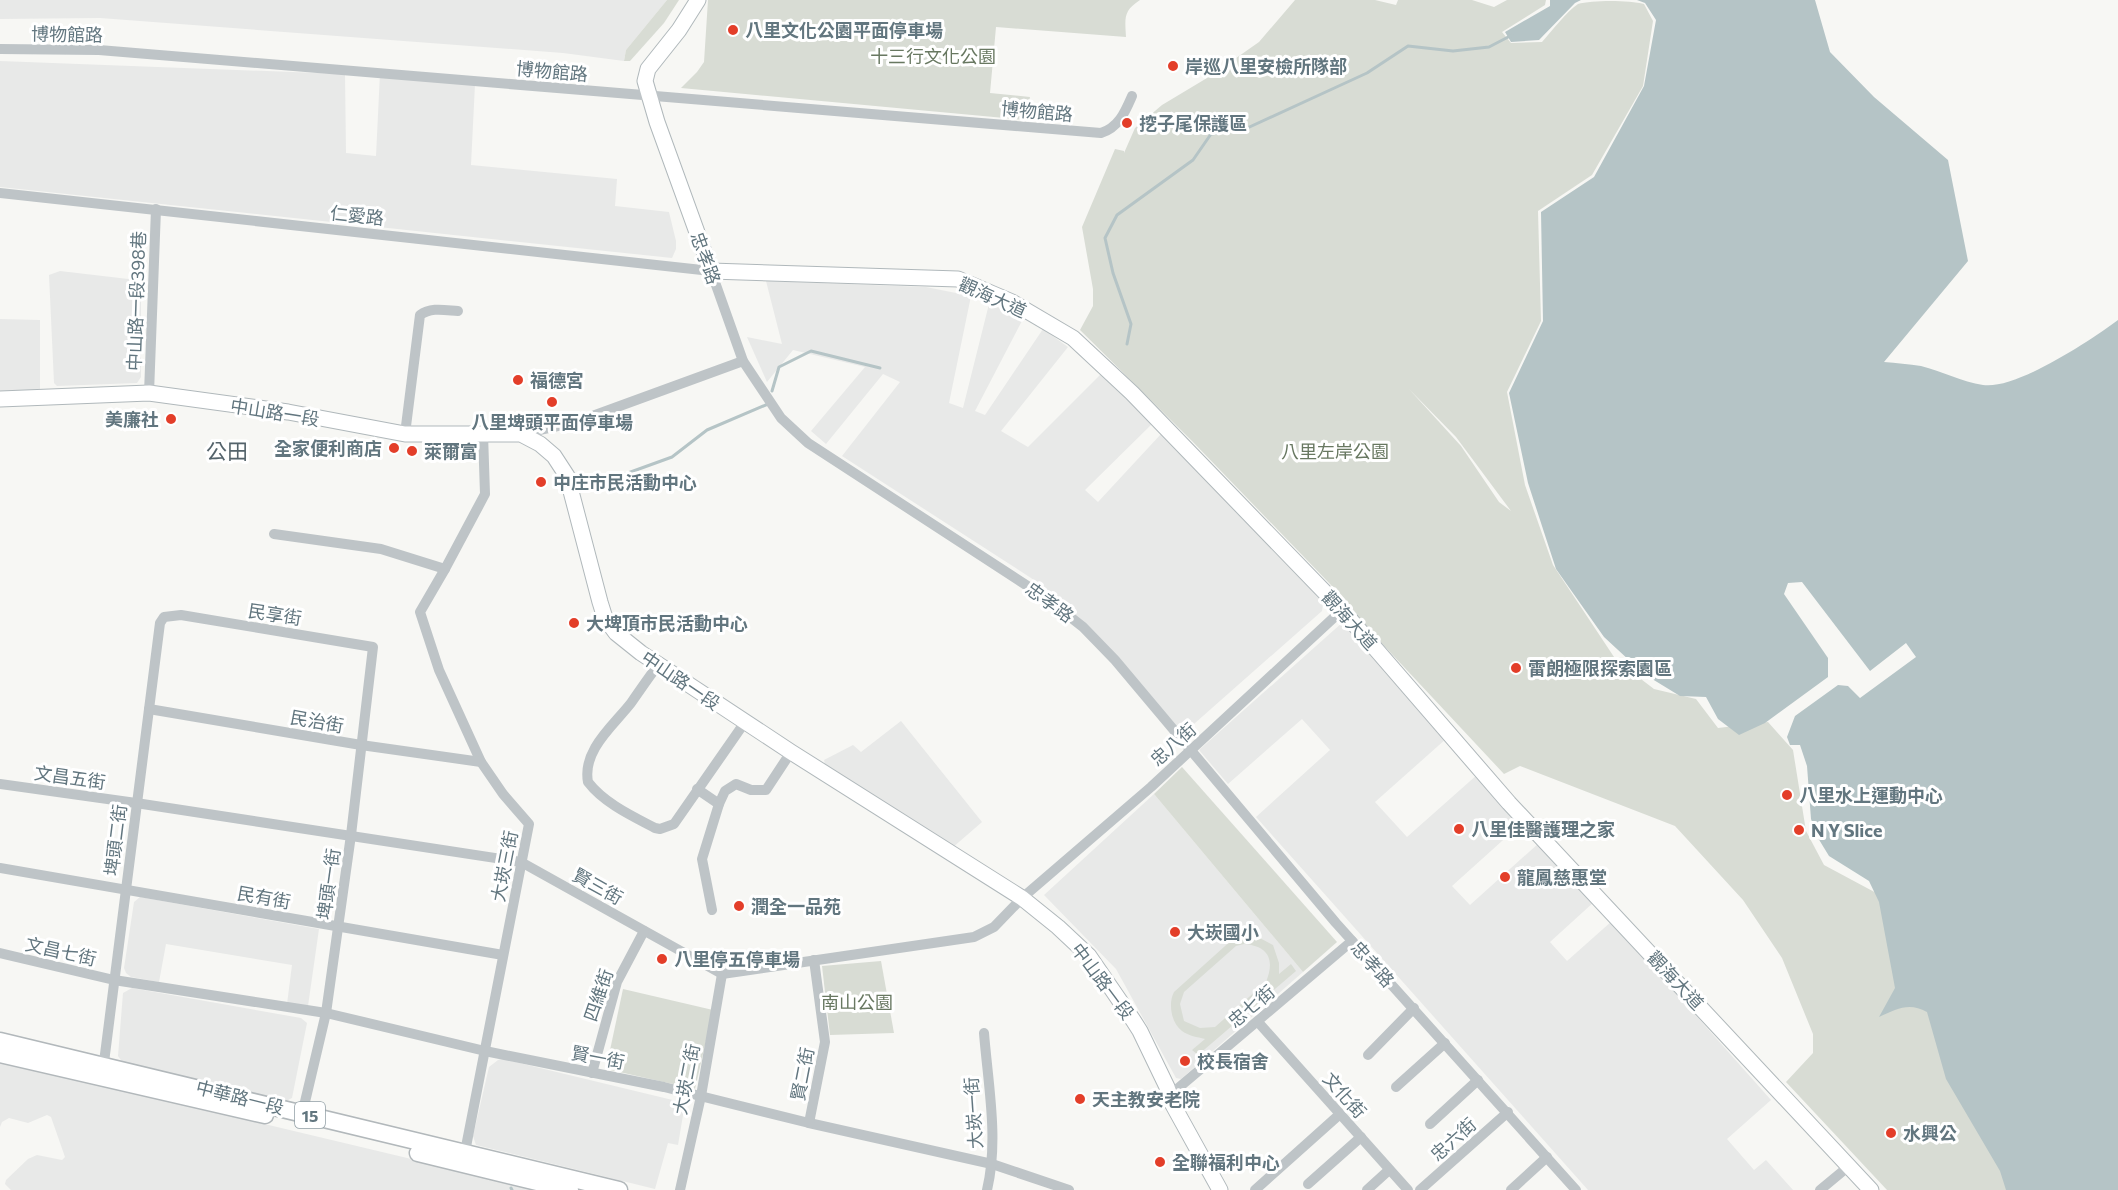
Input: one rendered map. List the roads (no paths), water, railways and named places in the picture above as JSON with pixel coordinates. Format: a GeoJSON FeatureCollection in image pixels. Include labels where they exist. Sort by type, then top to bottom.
{"type":"FeatureCollection","features":[{"type":"Feature","properties":{"kind":"main road","name":"中華路一段"},"geometry":{"type":"LineString","coordinates":[[0,1041],[103,1071],[464,1158],[619,1190]]}},
{"type":"Feature","properties":{"kind":"main road","name":"中華路一段"},"geometry":{"type":"LineString","coordinates":[[0,1053],[103,1071]]}},
{"type":"Feature","properties":{"kind":"main road","name":"中華路一段"},"geometry":{"type":"LineString","coordinates":[[464,1158],[570,1190]]}},
{"type":"Feature","properties":{"kind":"street","name":"忠孝路"},"geometry":{"type":"LineString","coordinates":[[698,0],[680,30],[648,69],[645,81],[743,361],[781,418],[808,444],[1046,598],[1083,627],[1115,660],[1352,941],[1576,1190]]}},
{"type":"Feature","properties":{"kind":"street","name":"博物館路"},"geometry":{"type":"LineString","coordinates":[[0,49],[99,50],[1101,133],[1116,125],[1126,111],[1132,96]]}},
{"type":"Feature","properties":{"kind":"street","name":"仁愛路"},"geometry":{"type":"LineString","coordinates":[[0,193],[711,271]]}},
{"type":"Feature","properties":{"kind":"street","name":"中山路一段398巷"},"geometry":{"type":"LineString","coordinates":[[149,393],[156,209]]}},
{"type":"Feature","properties":{"kind":"street","name":"觀海大道"},"geometry":{"type":"LineString","coordinates":[[711,271],[957,279],[1012,302],[1073,338],[1132,393],[1342,610],[1509,803],[1871,1190]]}},
{"type":"Feature","properties":{"kind":"street"},"geometry":{"type":"LineString","coordinates":[[405,434],[420,315],[427,310],[434,309],[458,311]]}},
{"type":"Feature","properties":{"kind":"street"},"geometry":{"type":"LineString","coordinates":[[521,434],[576,422],[743,361]]}},
{"type":"Feature","properties":{"kind":"street","name":"中山路一段"},"geometry":{"type":"LineString","coordinates":[[0,399],[149,393],[288,412],[405,434],[521,434],[535,441],[554,456],[567,476],[606,618],[616,633],[641,653],[744,722],[1022,898],[1058,927],[1089,956],[1140,1031],[1178,1115],[1220,1190]]}},
{"type":"Feature","properties":{"kind":"street","name":"大崁三街"},"geometry":{"type":"LineString","coordinates":[[464,1158],[529,824],[502,794],[481,762],[438,670],[420,612],[485,494],[483,434]]}},
{"type":"Feature","properties":{"kind":"street"},"geometry":{"type":"LineString","coordinates":[[274,534],[381,549],[445,569]]}},
{"type":"Feature","properties":{"kind":"street","name":"忠八街"},"geometry":{"type":"LineString","coordinates":[[1022,898],[1190,751],[1342,610]]}},
{"type":"Feature","properties":{"kind":"street","name":"民享街"},"geometry":{"type":"LineString","coordinates":[[172,615],[373,647]]}},
{"type":"Feature","properties":{"kind":"street","name":"埤頭二街"},"geometry":{"type":"LineString","coordinates":[[103,1071],[160,623],[164,617],[172,615]]}},
{"type":"Feature","properties":{"kind":"street","name":"埤頭一街"},"geometry":{"type":"LineString","coordinates":[[301,1118],[326,1013],[351,836],[373,647]]}},
{"type":"Feature","properties":{"kind":"street"},"geometry":{"type":"LineString","coordinates":[[658,664],[599,741],[591,757],[588,782],[615,805],[655,828],[660,829],[674,824],[744,722]]}},
{"type":"Feature","properties":{"kind":"street","name":"民治街"},"geometry":{"type":"LineString","coordinates":[[148,709],[362,745],[481,762]]}},
{"type":"Feature","properties":{"kind":"street"},"geometry":{"type":"LineString","coordinates":[[712,910],[702,859],[725,791],[736,784],[751,790],[766,790],[791,752]]}},
{"type":"Feature","properties":{"kind":"street","name":"文昌五街"},"geometry":{"type":"LineString","coordinates":[[0,784],[136,802]]}},
{"type":"Feature","properties":{"kind":"street"},"geometry":{"type":"LineString","coordinates":[[697,789],[719,804]]}},
{"type":"Feature","properties":{"kind":"street","name":"賢三街"},"geometry":{"type":"LineString","coordinates":[[136,802],[521,862],[722,974]]}},
{"type":"Feature","properties":{"kind":"street","name":"民有街"},"geometry":{"type":"LineString","coordinates":[[0,868],[503,956]]}},
{"type":"Feature","properties":{"kind":"street"},"geometry":{"type":"LineString","coordinates":[[722,974],[974,937],[994,927],[1022,898]]}},
{"type":"Feature","properties":{"kind":"street","name":"四維街"},"geometry":{"type":"LineString","coordinates":[[592,1073],[617,982],[644,931]]}},
{"type":"Feature","properties":{"kind":"street","name":"忠七街"},"geometry":{"type":"LineString","coordinates":[[1170,1095],[1352,941]]}},
{"type":"Feature","properties":{"kind":"street","name":"文昌七街"},"geometry":{"type":"LineString","coordinates":[[0,953],[114,980]]}},
{"type":"Feature","properties":{"kind":"street","name":"賢二街"},"geometry":{"type":"LineString","coordinates":[[810,1123],[825,1042],[814,960]]}},
{"type":"Feature","properties":{"kind":"street","name":"大崁二街"},"geometry":{"type":"LineString","coordinates":[[680,1190],[701,1096],[722,974]]}},
{"type":"Feature","properties":{"kind":"street","name":"賢一街"},"geometry":{"type":"LineString","coordinates":[[114,980],[326,1013],[485,1051],[701,1096],[992,1164],[1069,1190]]}},
{"type":"Feature","properties":{"kind":"street"},"geometry":{"type":"LineString","coordinates":[[1368,1055],[1414,1008]]}},
{"type":"Feature","properties":{"kind":"street","name":"文化街"},"geometry":{"type":"LineString","coordinates":[[1258,1022],[1407,1190]]}},
{"type":"Feature","properties":{"kind":"street","name":"大崁一街"},"geometry":{"type":"LineString","coordinates":[[984,1033],[992,1141],[992,1164],[987,1190]]}},
{"type":"Feature","properties":{"kind":"street"},"geometry":{"type":"LineString","coordinates":[[1396,1087],[1445,1043]]}},
{"type":"Feature","properties":{"kind":"street"},"geometry":{"type":"LineString","coordinates":[[1430,1124],[1478,1080]]}},
{"type":"Feature","properties":{"kind":"street","name":"忠六街"},"geometry":{"type":"LineString","coordinates":[[1420,1190],[1508,1112]]}},
{"type":"Feature","properties":{"kind":"street"},"geometry":{"type":"LineString","coordinates":[[1255,1190],[1340,1114]]}},
{"type":"Feature","properties":{"kind":"street"},"geometry":{"type":"LineString","coordinates":[[1308,1184],[1360,1137]]}},
{"type":"Feature","properties":{"kind":"street"},"geometry":{"type":"LineString","coordinates":[[1511,1190],[1547,1157]]}},
{"type":"Feature","properties":{"kind":"street"},"geometry":{"type":"LineString","coordinates":[[1820,1190],[1849,1166]]}},
{"type":"Feature","properties":{"kind":"street"},"geometry":{"type":"LineString","coordinates":[[1367,1190],[1389,1170]]}},
{"type":"Feature","properties":{"kind":"waterway"},"geometry":{"type":"LineString","coordinates":[[1127,344],[1131,324],[1113,273],[1105,238],[1117,215],[1193,160],[1211,134],[1243,130],[1367,73],[1408,46],[1453,51],[1489,47],[1512,35]]}},
{"type":"Feature","properties":{"kind":"waterway"},"geometry":{"type":"LineString","coordinates":[[772,391],[779,367],[811,351],[880,368]]}},
{"type":"Feature","properties":{"kind":"waterway"},"geometry":{"type":"LineString","coordinates":[[581,490],[672,457],[707,430],[768,404]]}},
{"type":"Feature","properties":{"kind":"place","name":"八里文化公園平面停車場"},"geometry":{"type":"Point","coordinates":[733,30]}},
{"type":"Feature","properties":{"kind":"place","name":"岸巡八里安檢所隊部"},"geometry":{"type":"Point","coordinates":[1173,66]}},
{"type":"Feature","properties":{"kind":"place","name":"挖子尾保護區"},"geometry":{"type":"Point","coordinates":[1127,123]}},
{"type":"Feature","properties":{"kind":"place","name":"福德宮"},"geometry":{"type":"Point","coordinates":[518,380]}},
{"type":"Feature","properties":{"kind":"place","name":"八里埤頭平面停車場"},"geometry":{"type":"Point","coordinates":[552,402]}},
{"type":"Feature","properties":{"kind":"place","name":"美廉社"},"geometry":{"type":"Point","coordinates":[171,419]}},
{"type":"Feature","properties":{"kind":"place","name":"全家便利商店"},"geometry":{"type":"Point","coordinates":[394,448]}},
{"type":"Feature","properties":{"kind":"place","name":"萊爾富"},"geometry":{"type":"Point","coordinates":[412,451]}},
{"type":"Feature","properties":{"kind":"place","name":"中庄市民活動中心"},"geometry":{"type":"Point","coordinates":[541,482]}},
{"type":"Feature","properties":{"kind":"place","name":"大埤頂市民活動中心"},"geometry":{"type":"Point","coordinates":[574,623]}},
{"type":"Feature","properties":{"kind":"place","name":"雷朗極限探索園區"},"geometry":{"type":"Point","coordinates":[1516,668]}},
{"type":"Feature","properties":{"kind":"place","name":"八里水上運動中心"},"geometry":{"type":"Point","coordinates":[1787,795]}},
{"type":"Feature","properties":{"kind":"place","name":"八里佳醫護理之家"},"geometry":{"type":"Point","coordinates":[1459,829]}},
{"type":"Feature","properties":{"kind":"place","name":"N Y Slice"},"geometry":{"type":"Point","coordinates":[1799,830]}},
{"type":"Feature","properties":{"kind":"place","name":"龍鳳慈惠堂"},"geometry":{"type":"Point","coordinates":[1505,877]}},
{"type":"Feature","properties":{"kind":"place","name":"潤全一品苑"},"geometry":{"type":"Point","coordinates":[739,906]}},
{"type":"Feature","properties":{"kind":"place","name":"大崁國小"},"geometry":{"type":"Point","coordinates":[1175,932]}},
{"type":"Feature","properties":{"kind":"place","name":"八里停五停車場"},"geometry":{"type":"Point","coordinates":[662,959]}},
{"type":"Feature","properties":{"kind":"place","name":"校長宿舍"},"geometry":{"type":"Point","coordinates":[1185,1061]}},
{"type":"Feature","properties":{"kind":"place","name":"天主教安老院"},"geometry":{"type":"Point","coordinates":[1080,1099]}},
{"type":"Feature","properties":{"kind":"place","name":"水興公"},"geometry":{"type":"Point","coordinates":[1891,1133]}},
{"type":"Feature","properties":{"kind":"place","name":"全聯福利中心"},"geometry":{"type":"Point","coordinates":[1160,1162]}},
{"type":"Feature","properties":{"kind":"district","name":"公田"},"geometry":{"type":"Point","coordinates":[227,450]}},
{"type":"Feature","properties":{"kind":"park label","name":"十三行文化公園"},"geometry":{"type":"Point","coordinates":[933,56]}},
{"type":"Feature","properties":{"kind":"park label","name":"八里左岸公園"},"geometry":{"type":"Point","coordinates":[1335,451]}},
{"type":"Feature","properties":{"kind":"park label","name":"南山公園"},"geometry":{"type":"Point","coordinates":[857,1002]}}]}
